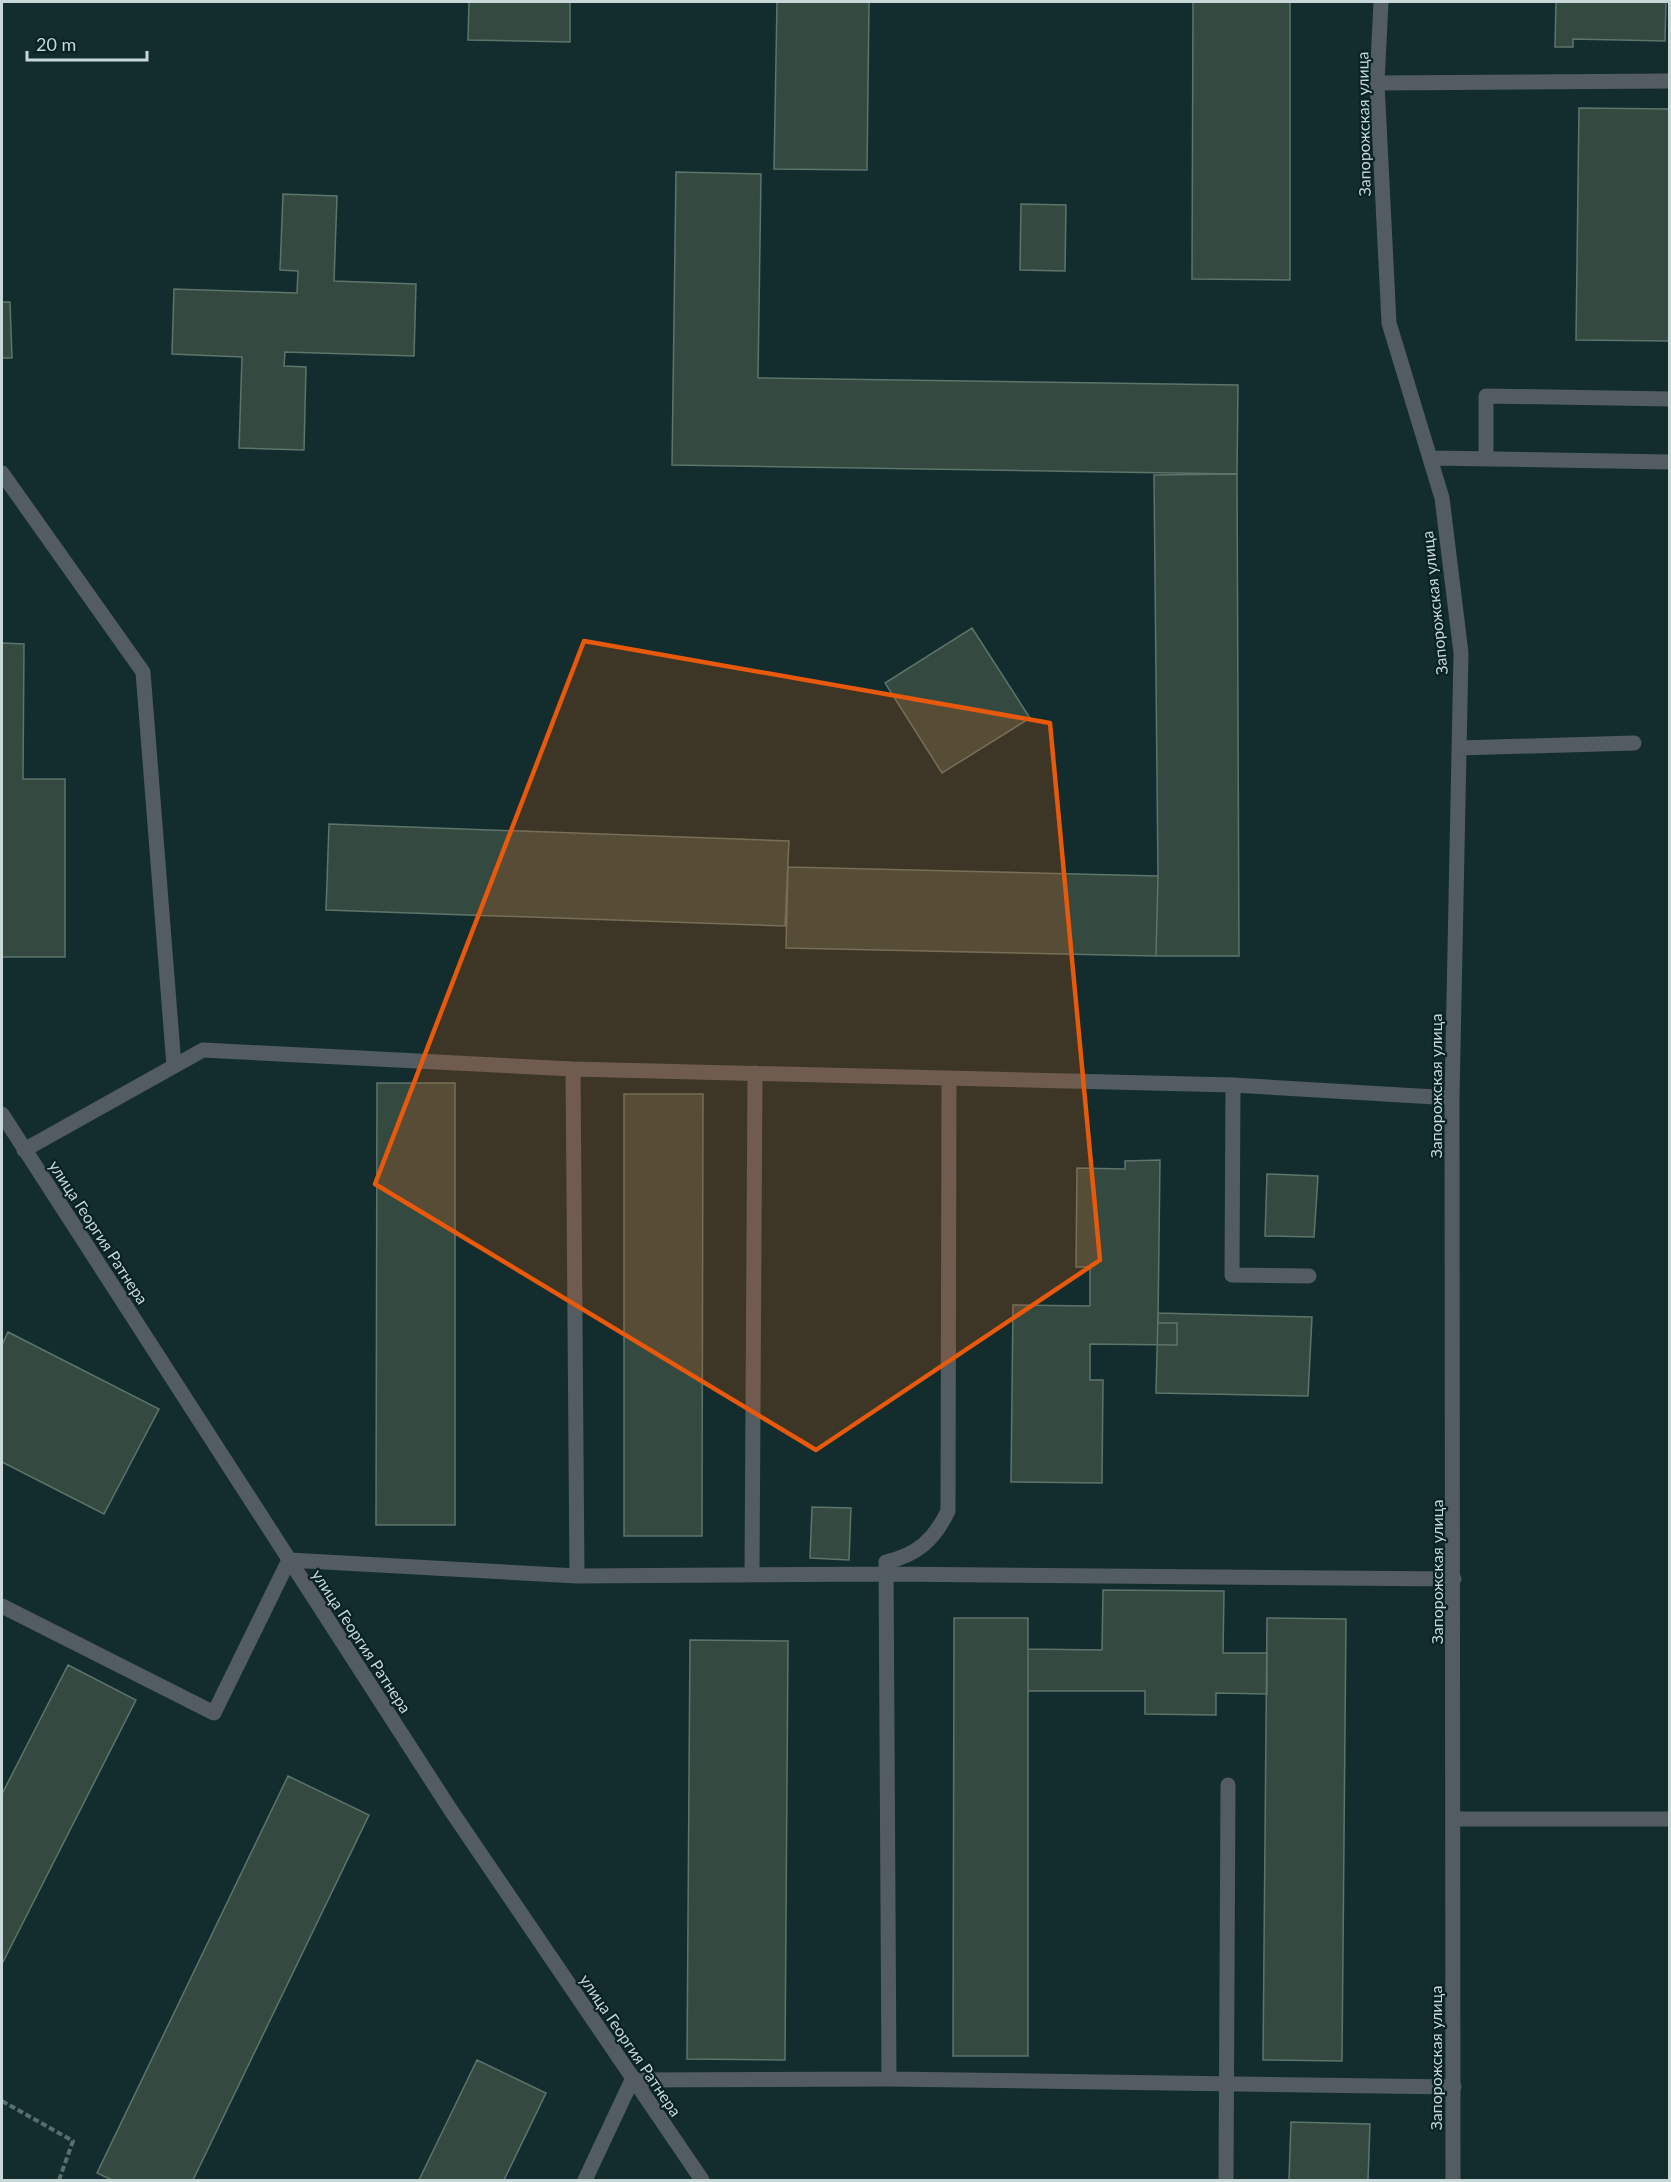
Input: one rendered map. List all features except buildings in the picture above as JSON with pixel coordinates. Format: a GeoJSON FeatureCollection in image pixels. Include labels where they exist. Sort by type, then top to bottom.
{"type":"FeatureCollection","features":[{"type":"Feature","properties":{"kind":"street","name":"Запорожская улица"},"geometry":{"type":"LineString","coordinates":[[1381,2],[1377,83],[1389,323],[1442,498],[1461,653],[1452,1098],[1453,2181]]}},
{"type":"Feature","properties":{"kind":"street"},"geometry":{"type":"LineString","coordinates":[[1377,83],[1670,81]]}},
{"type":"Feature","properties":{"kind":"street"},"geometry":{"type":"LineString","coordinates":[[1486,459],[1486,396],[1670,399]]}},
{"type":"Feature","properties":{"kind":"street"},"geometry":{"type":"LineString","coordinates":[[1430,458],[1670,462]]}},
{"type":"Feature","properties":{"kind":"street"},"geometry":{"type":"LineString","coordinates":[[2,473],[142,672],[174,1066]]}},
{"type":"Feature","properties":{"kind":"street"},"geometry":{"type":"LineString","coordinates":[[1459,748],[1634,743]]}},
{"type":"Feature","properties":{"kind":"street"},"geometry":{"type":"LineString","coordinates":[[24,1150],[203,1050],[573,1069],[1233,1085],[1452,1098]]}},
{"type":"Feature","properties":{"kind":"street"},"geometry":{"type":"LineString","coordinates":[[573,1069],[577,1576]]}},
{"type":"Feature","properties":{"kind":"street"},"geometry":{"type":"LineString","coordinates":[[752,1575],[755,1073]]}},
{"type":"Feature","properties":{"kind":"street"},"geometry":{"type":"LineString","coordinates":[[890,2079],[886,1562],[904,1558],[922,1548],[940,1527],[948,1511],[949,1078]]}},
{"type":"Feature","properties":{"kind":"street"},"geometry":{"type":"LineString","coordinates":[[1233,1085],[1232,1275],[1308,1276]]}},
{"type":"Feature","properties":{"kind":"street","name":"улица Георгия Ратнера"},"geometry":{"type":"LineString","coordinates":[[2,1114],[450,1809],[702,2181]]}},
{"type":"Feature","properties":{"kind":"street"},"geometry":{"type":"LineString","coordinates":[[2,1605],[214,1713],[289,1560],[577,1576],[887,1574],[1454,1579]]}},
{"type":"Feature","properties":{"kind":"street"},"geometry":{"type":"LineString","coordinates":[[1226,2181],[1228,1785]]}},
{"type":"Feature","properties":{"kind":"street"},"geometry":{"type":"LineString","coordinates":[[1453,1819],[1670,1819]]}},
{"type":"Feature","properties":{"kind":"street"},"geometry":{"type":"LineString","coordinates":[[585,2181],[632,2080],[890,2079],[1454,2087]]}},
{"type":"Feature","properties":{"kind":"path"},"geometry":{"type":"LineString","coordinates":[[2,2102],[73,2141],[59,2181]]}},
{"type":"Feature","properties":{"kind":"highlighted area"},"geometry":{"type":"Polygon","coordinates":[[[584,641],[1050,723],[1100,1260],[816,1450],[375,1184],[584,641]]]}}]}
